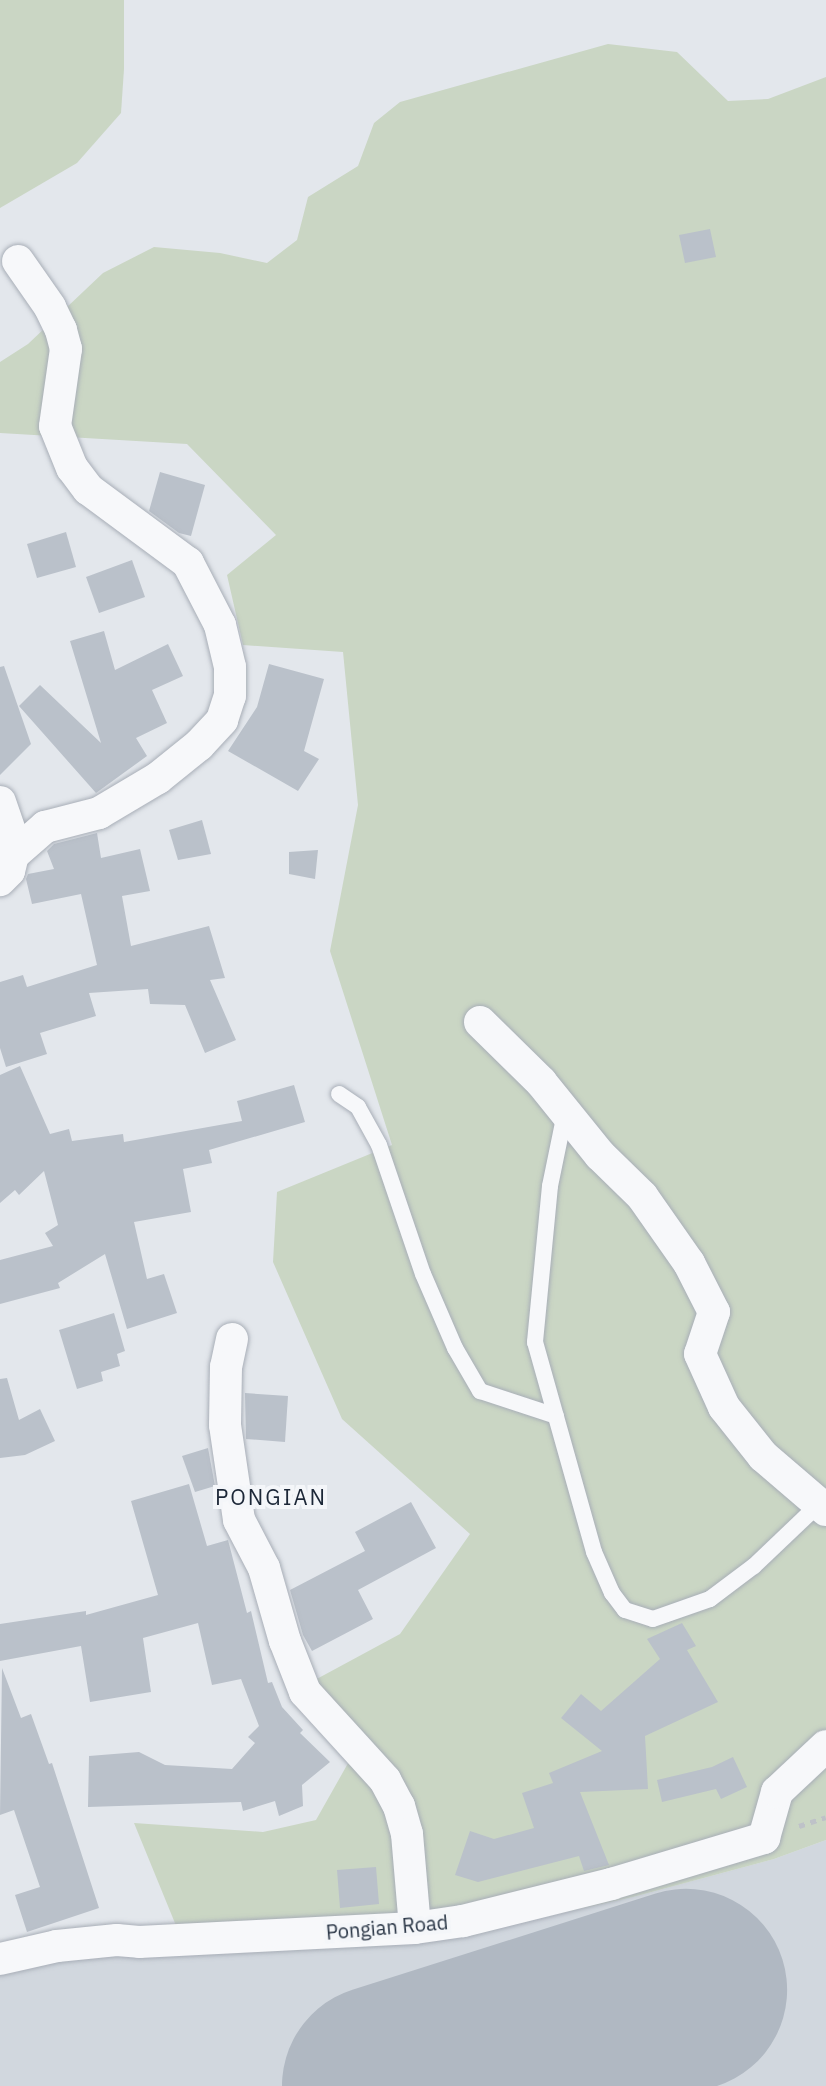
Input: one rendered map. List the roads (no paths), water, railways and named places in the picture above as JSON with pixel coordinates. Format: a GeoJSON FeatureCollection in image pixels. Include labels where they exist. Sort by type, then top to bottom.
{"type":"FeatureCollection","features":[{"type":"Feature","properties":{"kind":"street"},"geometry":{"type":"LineString","coordinates":[[7,868],[45,827],[99,813],[158,778],[199,745],[222,720],[230,696],[230,667],[220,625],[188,563],[88,489],[72,468],[55,426],[66,349],[50,307],[18,261]]}},
{"type":"Feature","properties":{"kind":"street"},"geometry":{"type":"LineString","coordinates":[[0,802],[11,834],[7,868]]}},
{"type":"Feature","properties":{"kind":"street"},"geometry":{"type":"LineString","coordinates":[[480,1022],[541,1082],[600,1155],[642,1196],[689,1263],[714,1312],[700,1354],[724,1407],[763,1456],[822,1507]]}},
{"type":"Feature","properties":{"kind":"street"},"geometry":{"type":"LineString","coordinates":[[232,1339],[226,1367],[225,1425],[239,1520],[249,1534],[264,1568],[285,1641],[305,1692],[385,1780],[399,1806],[407,1834],[415,1928]]}},
{"type":"Feature","properties":{"kind":"street","name":"Pongian Road"},"geometry":{"type":"LineString","coordinates":[[0,1959],[57,1946],[117,1940],[139,1942],[415,1928],[463,1921],[611,1884],[764,1838],[777,1792],[826,1746]]}},
{"type":"Feature","properties":{"kind":"lane"},"geometry":{"type":"LineString","coordinates":[[339,1094],[358,1107],[379,1145],[423,1274],[455,1348],[480,1391],[556,1416]]}},
{"type":"Feature","properties":{"kind":"lane"},"geometry":{"type":"LineString","coordinates":[[565,1111],[550,1186],[535,1342],[594,1552],[612,1593],[625,1610],[653,1619],[710,1599],[754,1566],[822,1507]]}},
{"type":"Feature","properties":{"kind":"district","name":"PONGIAN"},"geometry":{"type":"Point","coordinates":[271,1497]}}]}
